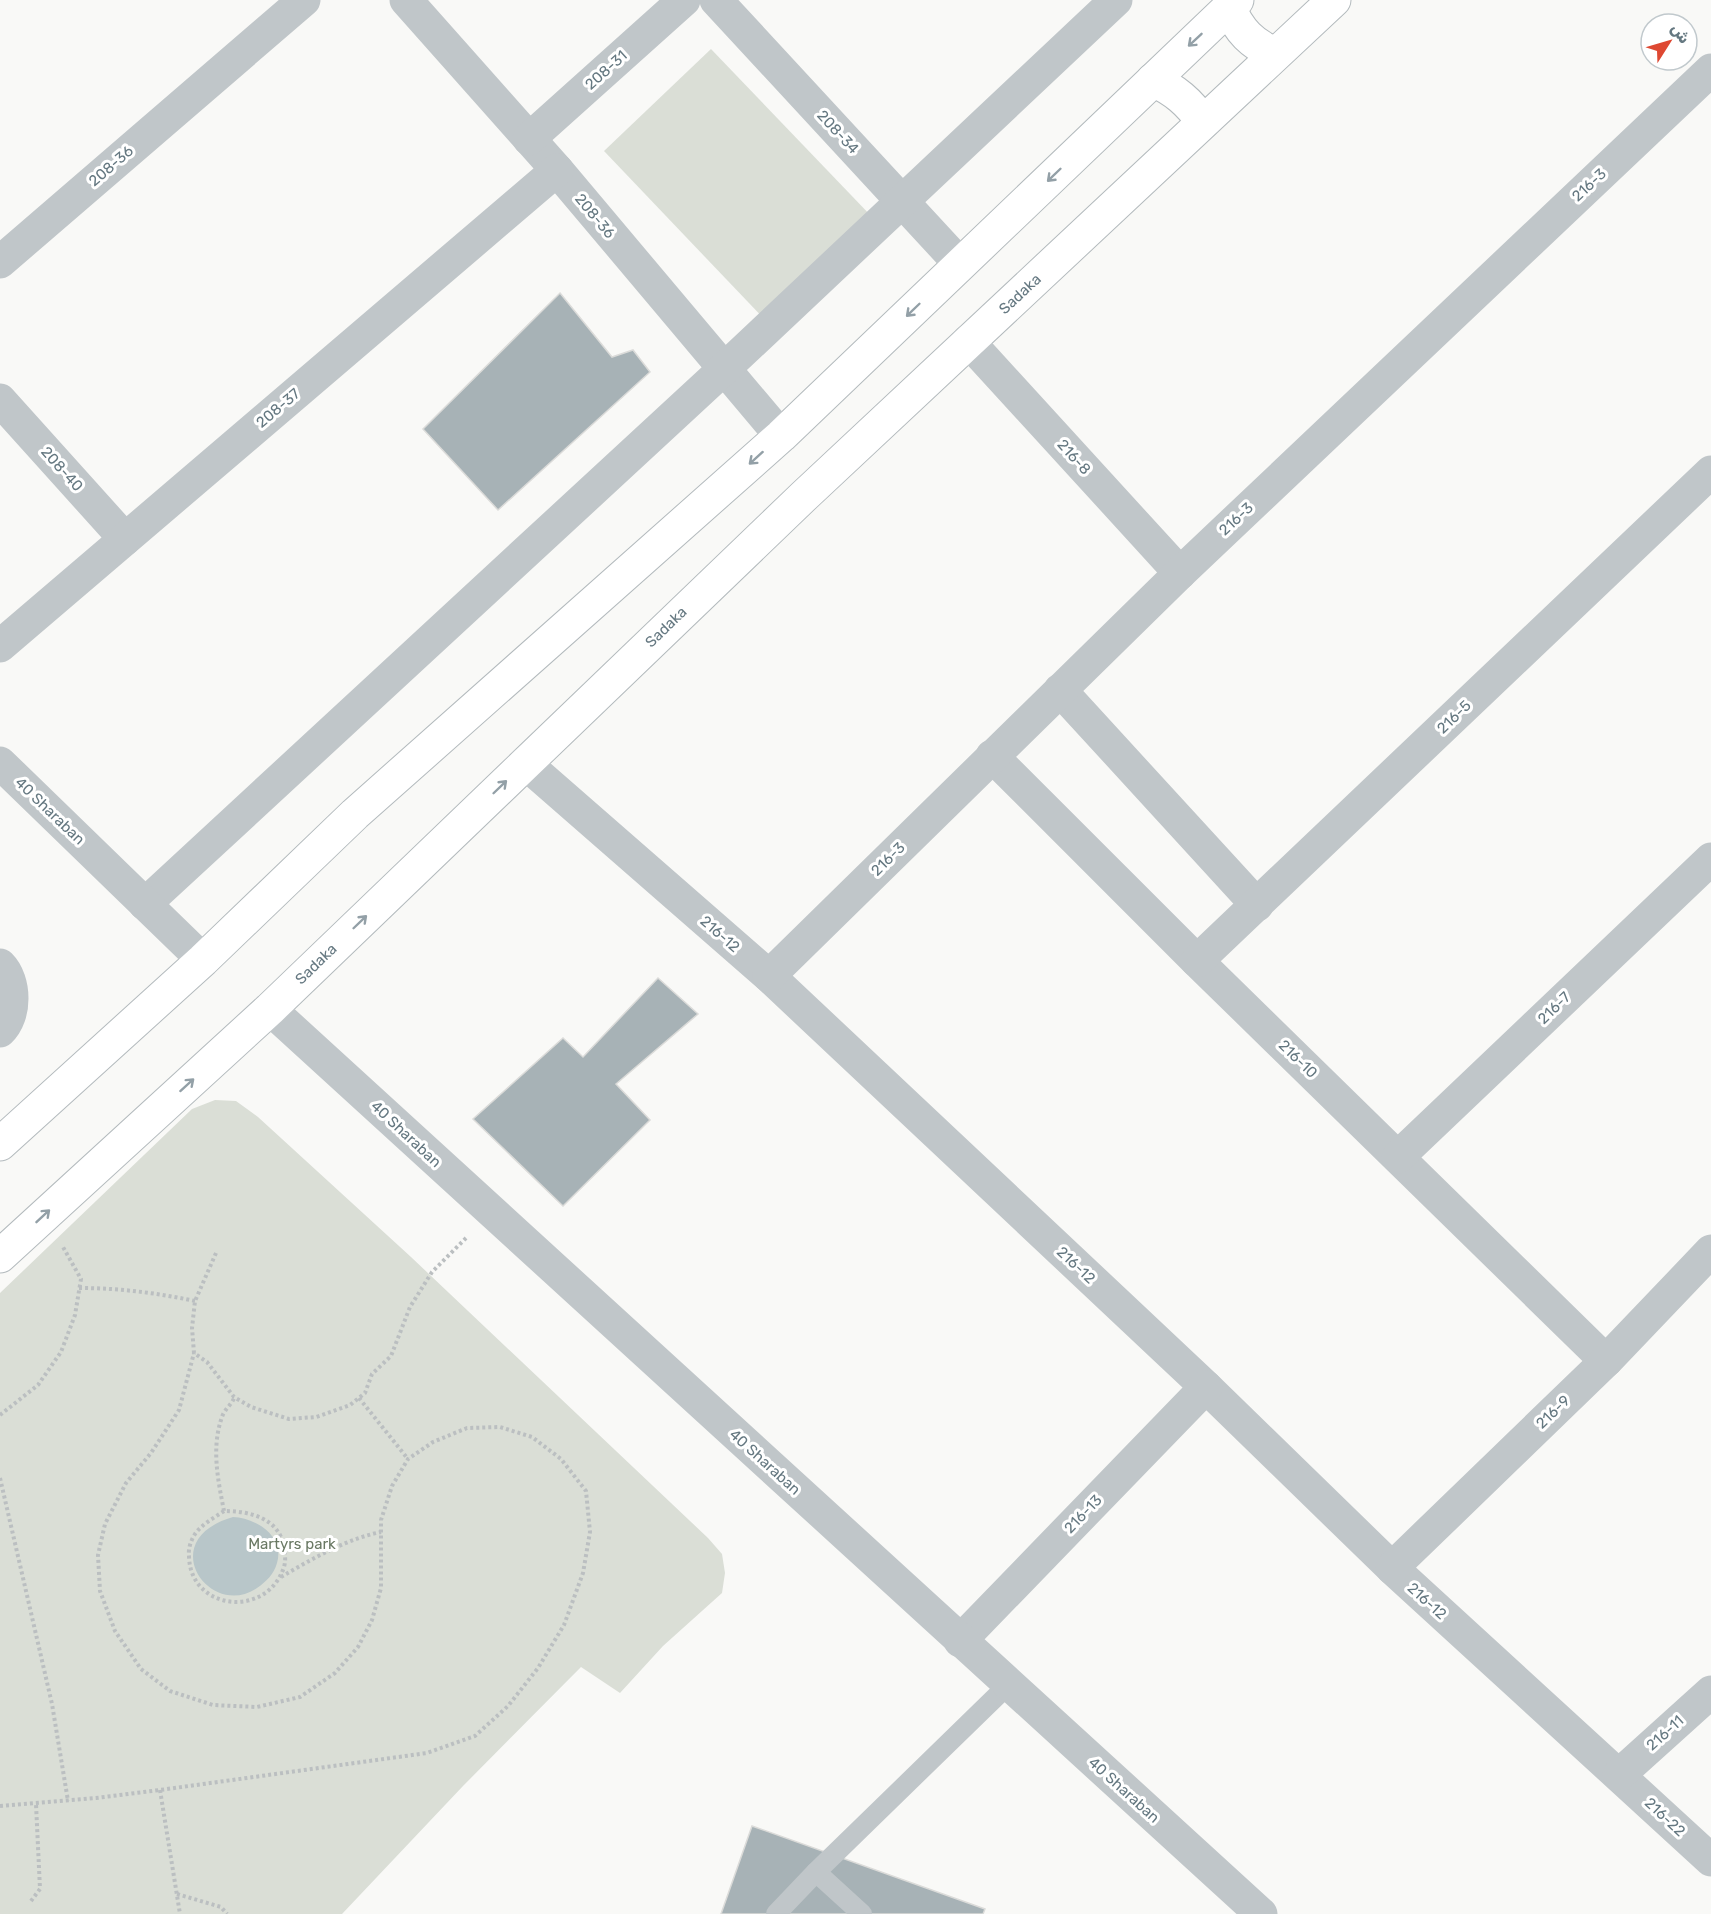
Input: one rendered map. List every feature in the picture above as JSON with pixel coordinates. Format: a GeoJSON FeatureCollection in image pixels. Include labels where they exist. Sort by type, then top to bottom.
{"type":"FeatureCollection","features":[{"type":"Feature","properties":{"kind":"main road","name":"Sadaka"},"geometry":{"type":"LineString","coordinates":[[0,1256],[270,1009],[804,496],[1334,0]]}},
{"type":"Feature","properties":{"kind":"main road"},"geometry":{"type":"LineString","coordinates":[[1233,4],[1236,23],[1246,37],[1259,47],[1275,54]]}},
{"type":"Feature","properties":{"kind":"main road"},"geometry":{"type":"LineString","coordinates":[[0,1144],[203,960],[355,814],[781,435],[1233,4]]}},
{"type":"Feature","properties":{"kind":"main road"},"geometry":{"type":"LineString","coordinates":[[1153,80],[1182,96],[1203,122]]}},
{"type":"Feature","properties":{"kind":"street","name":"208-36"},"geometry":{"type":"LineString","coordinates":[[0,262],[304,0]]}},
{"type":"Feature","properties":{"kind":"street","name":"208-36"},"geometry":{"type":"LineString","coordinates":[[406,0],[557,170],[781,435]]}},
{"type":"Feature","properties":{"kind":"street","name":"208-31"},"geometry":{"type":"LineString","coordinates":[[529,139],[684,0]]}},
{"type":"Feature","properties":{"kind":"street","name":"208-34"},"geometry":{"type":"LineString","coordinates":[[716,0],[960,264]]}},
{"type":"Feature","properties":{"kind":"street"},"geometry":{"type":"LineString","coordinates":[[145,904],[724,369],[1116,0]]}},
{"type":"Feature","properties":{"kind":"street","name":"216-3"},"geometry":{"type":"LineString","coordinates":[[769,976],[1180,573],[1711,70]]}},
{"type":"Feature","properties":{"kind":"street","name":"208-37"},"geometry":{"type":"LineString","coordinates":[[0,646],[557,170]]}},
{"type":"Feature","properties":{"kind":"street","name":"216-8"},"geometry":{"type":"LineString","coordinates":[[969,341],[1180,573]]}},
{"type":"Feature","properties":{"kind":"street","name":"208-40"},"geometry":{"type":"LineString","coordinates":[[0,400],[125,539]]}},
{"type":"Feature","properties":{"kind":"street","name":"216-5"},"geometry":{"type":"LineString","coordinates":[[1197,961],[1711,472]]}},
{"type":"Feature","properties":{"kind":"street"},"geometry":{"type":"LineString","coordinates":[[1060,690],[1257,905]]}},
{"type":"Feature","properties":{"kind":"street","name":"216-10"},"geometry":{"type":"LineString","coordinates":[[992,756],[1197,961],[1606,1361]]}},
{"type":"Feature","properties":{"kind":"street","name":"40 Sharaban"},"geometry":{"type":"LineString","coordinates":[[0,763],[203,960]]}},
{"type":"Feature","properties":{"kind":"street","name":"216-12"},"geometry":{"type":"LineString","coordinates":[[525,763],[769,976],[1206,1387],[1392,1568],[1619,1775]]}},
{"type":"Feature","properties":{"kind":"street","name":"216-7"},"geometry":{"type":"LineString","coordinates":[[1398,1157],[1711,859]]}},
{"type":"Feature","properties":{"kind":"street"},"geometry":{"type":"LineString","coordinates":[[0,965],[6,971],[14,998],[4,1028],[0,1032]]}},
{"type":"Feature","properties":{"kind":"street","name":"40 Sharaban"},"geometry":{"type":"LineString","coordinates":[[270,1009],[1261,1914]]}},
{"type":"Feature","properties":{"kind":"street","name":"216-9"},"geometry":{"type":"LineString","coordinates":[[1392,1568],[1606,1361],[1711,1251]]}},
{"type":"Feature","properties":{"kind":"street","name":"216-13"},"geometry":{"type":"LineString","coordinates":[[960,1641],[1206,1387]]}},
{"type":"Feature","properties":{"kind":"street","name":"216-11"},"geometry":{"type":"LineString","coordinates":[[1619,1775],[1711,1692]]}},
{"type":"Feature","properties":{"kind":"street","name":"216-22"},"geometry":{"type":"LineString","coordinates":[[1619,1775],[1711,1860]]}},
{"type":"Feature","properties":{"kind":"lane"},"geometry":{"type":"LineString","coordinates":[[777,1914],[816,1872],[1008,1685]]}},
{"type":"Feature","properties":{"kind":"lane"},"geometry":{"type":"LineString","coordinates":[[816,1872],[862,1914]]}},
{"type":"Feature","properties":{"kind":"path"},"geometry":{"type":"LineString","coordinates":[[194,1353],[207,1362],[234,1398],[251,1407],[289,1419],[316,1417],[350,1405],[365,1393],[372,1374],[391,1356],[410,1307],[432,1272],[492,1212]]}},
{"type":"Feature","properties":{"kind":"path"},"geometry":{"type":"LineString","coordinates":[[0,1414],[38,1385],[61,1352],[75,1315],[81,1280],[42,1217]]}},
{"type":"Feature","properties":{"kind":"path"},"geometry":{"type":"LineString","coordinates":[[0,1806],[160,1790],[427,1753],[475,1736],[508,1706],[538,1668],[564,1625],[583,1573],[590,1532],[586,1491],[561,1459],[532,1437],[500,1427],[467,1428],[433,1442],[408,1459],[392,1486],[381,1520],[381,1588],[372,1620],[358,1647],[335,1673],[300,1697],[257,1707],[213,1705],[170,1691],[141,1668],[115,1631],[100,1591],[98,1555],[105,1524],[126,1483],[151,1453],[179,1410],[194,1353],[192,1328],[195,1301],[216,1253]]}},
{"type":"Feature","properties":{"kind":"path"},"geometry":{"type":"LineString","coordinates":[[79,1288],[149,1292],[195,1301]]}},
{"type":"Feature","properties":{"kind":"path"},"geometry":{"type":"LineString","coordinates":[[224,1511],[218,1479],[216,1444],[222,1415],[234,1398]]}},
{"type":"Feature","properties":{"kind":"path"},"geometry":{"type":"LineString","coordinates":[[359,1398],[408,1459]]}},
{"type":"Feature","properties":{"kind":"path"},"geometry":{"type":"LineString","coordinates":[[0,1478],[52,1704],[68,1801]]}},
{"type":"Feature","properties":{"kind":"path"},"geometry":{"type":"LineString","coordinates":[[281,1577],[286,1562],[283,1540],[273,1526],[258,1515],[241,1511],[224,1511],[205,1523],[194,1535],[188,1550],[189,1567],[198,1585],[212,1596],[232,1602],[251,1601],[266,1594],[281,1577],[304,1563],[362,1536],[381,1532]]}},
{"type":"Feature","properties":{"kind":"path"},"geometry":{"type":"LineString","coordinates":[[160,1790],[180,1914]]}},
{"type":"Feature","properties":{"kind":"path"},"geometry":{"type":"LineString","coordinates":[[31,1901],[40,1889],[36,1804]]}},
{"type":"Feature","properties":{"kind":"path"},"geometry":{"type":"LineString","coordinates":[[177,1894],[221,1906],[227,1914]]}},
{"type":"Feature","properties":{"kind":"green space"},"geometry":{"type":"Polygon","coordinates":[[[711,49],[874,219],[767,322],[604,151],[711,49]]]}},
{"type":"Feature","properties":{"kind":"green space","name":"Martyrs park"},"geometry":{"type":"Polygon","coordinates":[[[215,1100],[236,1101],[258,1117],[411,1257],[708,1538],[722,1554],[725,1573],[722,1593],[663,1646],[620,1693],[581,1667],[463,1786],[342,1914],[0,1914],[0,1293],[192,1109],[215,1100]]]}},
{"type":"Feature","properties":{"kind":"shaded area"},"geometry":{"type":"Polygon","coordinates":[[[233,1517],[251,1521],[267,1530],[277,1545],[278,1553],[276,1567],[272,1574],[257,1588],[239,1595],[222,1594],[208,1586],[197,1573],[193,1558],[196,1542],[209,1528],[233,1517]]]}},
{"type":"Feature","properties":{"kind":"building"},"geometry":{"type":"Polygon","coordinates":[[[560,293],[612,357],[633,350],[650,372],[498,510],[423,429],[560,293]]]}},
{"type":"Feature","properties":{"kind":"building"},"geometry":{"type":"Polygon","coordinates":[[[658,978],[698,1014],[616,1084],[650,1120],[563,1206],[473,1119],[563,1038],[583,1057],[658,978]]]}},
{"type":"Feature","properties":{"kind":"building"},"geometry":{"type":"Polygon","coordinates":[[[752,1826],[985,1909],[983,1914],[721,1914],[752,1826]]]}}]}
